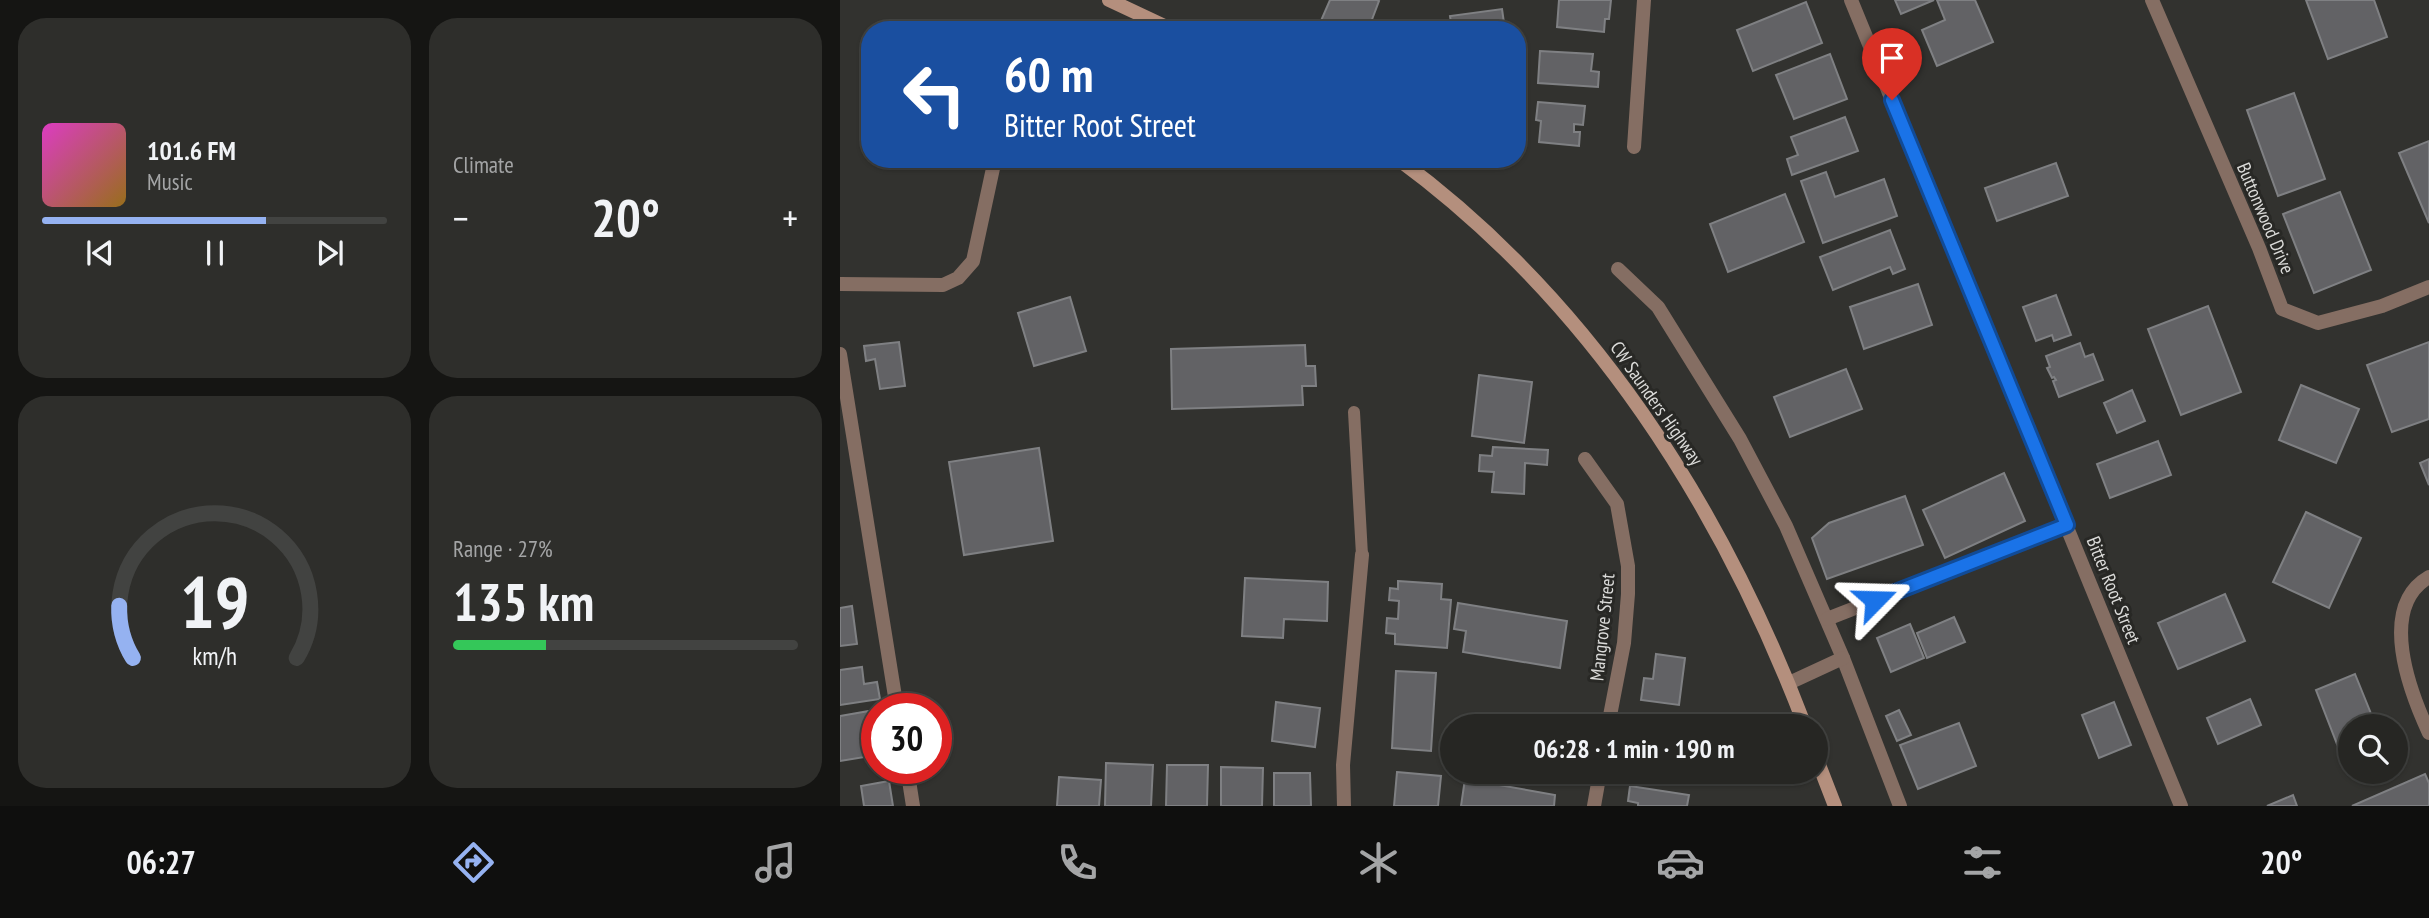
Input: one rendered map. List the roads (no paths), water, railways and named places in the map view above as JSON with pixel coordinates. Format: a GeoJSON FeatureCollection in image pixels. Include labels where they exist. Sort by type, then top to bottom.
{"type":"FeatureCollection","features":[{"type":"Feature","properties":{"kind":"main road"},"geometry":{"type":"LineString","coordinates":[[1109,0],[1154,21]]}},
{"type":"Feature","properties":{"kind":"main road","name":"CW Saunders Highway"},"geometry":{"type":"LineString","coordinates":[[1410,168],[1453,202],[1517,260],[1576,324],[1636,400],[1688,480],[1770,638],[1801,714]]}},
{"type":"Feature","properties":{"kind":"main road"},"geometry":{"type":"LineString","coordinates":[[1826,784],[1835,806]]}},
{"type":"Feature","properties":{"kind":"street"},"geometry":{"type":"LineString","coordinates":[[1634,147],[1644,0]]}},
{"type":"Feature","properties":{"kind":"street","name":"Bitter Root Street"},"geometry":{"type":"LineString","coordinates":[[1851,0],[2181,806]]}},
{"type":"Feature","properties":{"kind":"street","name":"Buttonwood Drive"},"geometry":{"type":"LineString","coordinates":[[2152,0],[2259,248],[2282,309],[2318,323],[2382,306],[2429,287]]}},
{"type":"Feature","properties":{"kind":"street"},"geometry":{"type":"LineString","coordinates":[[840,284],[943,285],[958,278],[973,261],[993,168]]}},
{"type":"Feature","properties":{"kind":"street"},"geometry":{"type":"LineString","coordinates":[[1618,269],[1658,307],[1740,439],[1786,526],[1843,658],[1900,806]]}},
{"type":"Feature","properties":{"kind":"street"},"geometry":{"type":"LineString","coordinates":[[840,354],[894,693]]}},
{"type":"Feature","properties":{"kind":"street","name":"Mangrove Street"},"geometry":{"type":"LineString","coordinates":[[1585,459],[1617,504],[1628,566],[1629,594],[1610,714]]}},
{"type":"Feature","properties":{"kind":"street"},"geometry":{"type":"LineString","coordinates":[[1827,619],[2067,525]]}},
{"type":"Feature","properties":{"kind":"street"},"geometry":{"type":"LineString","coordinates":[[1344,806],[1343,765],[1362,555]]}},
{"type":"Feature","properties":{"kind":"street"},"geometry":{"type":"LineString","coordinates":[[2429,578],[2417,584],[2403,615],[2402,657],[2416,704],[2429,733]]}},
{"type":"Feature","properties":{"kind":"street"},"geometry":{"type":"LineString","coordinates":[[1789,683],[1843,658]]}},
{"type":"Feature","properties":{"kind":"street"},"geometry":{"type":"LineString","coordinates":[[910,784],[913,806]]}},
{"type":"Feature","properties":{"kind":"street"},"geometry":{"type":"LineString","coordinates":[[1594,806],[1598,784]]}},
{"type":"Feature","properties":{"kind":"lane"},"geometry":{"type":"LineString","coordinates":[[1354,412],[1362,555]]}}]}
